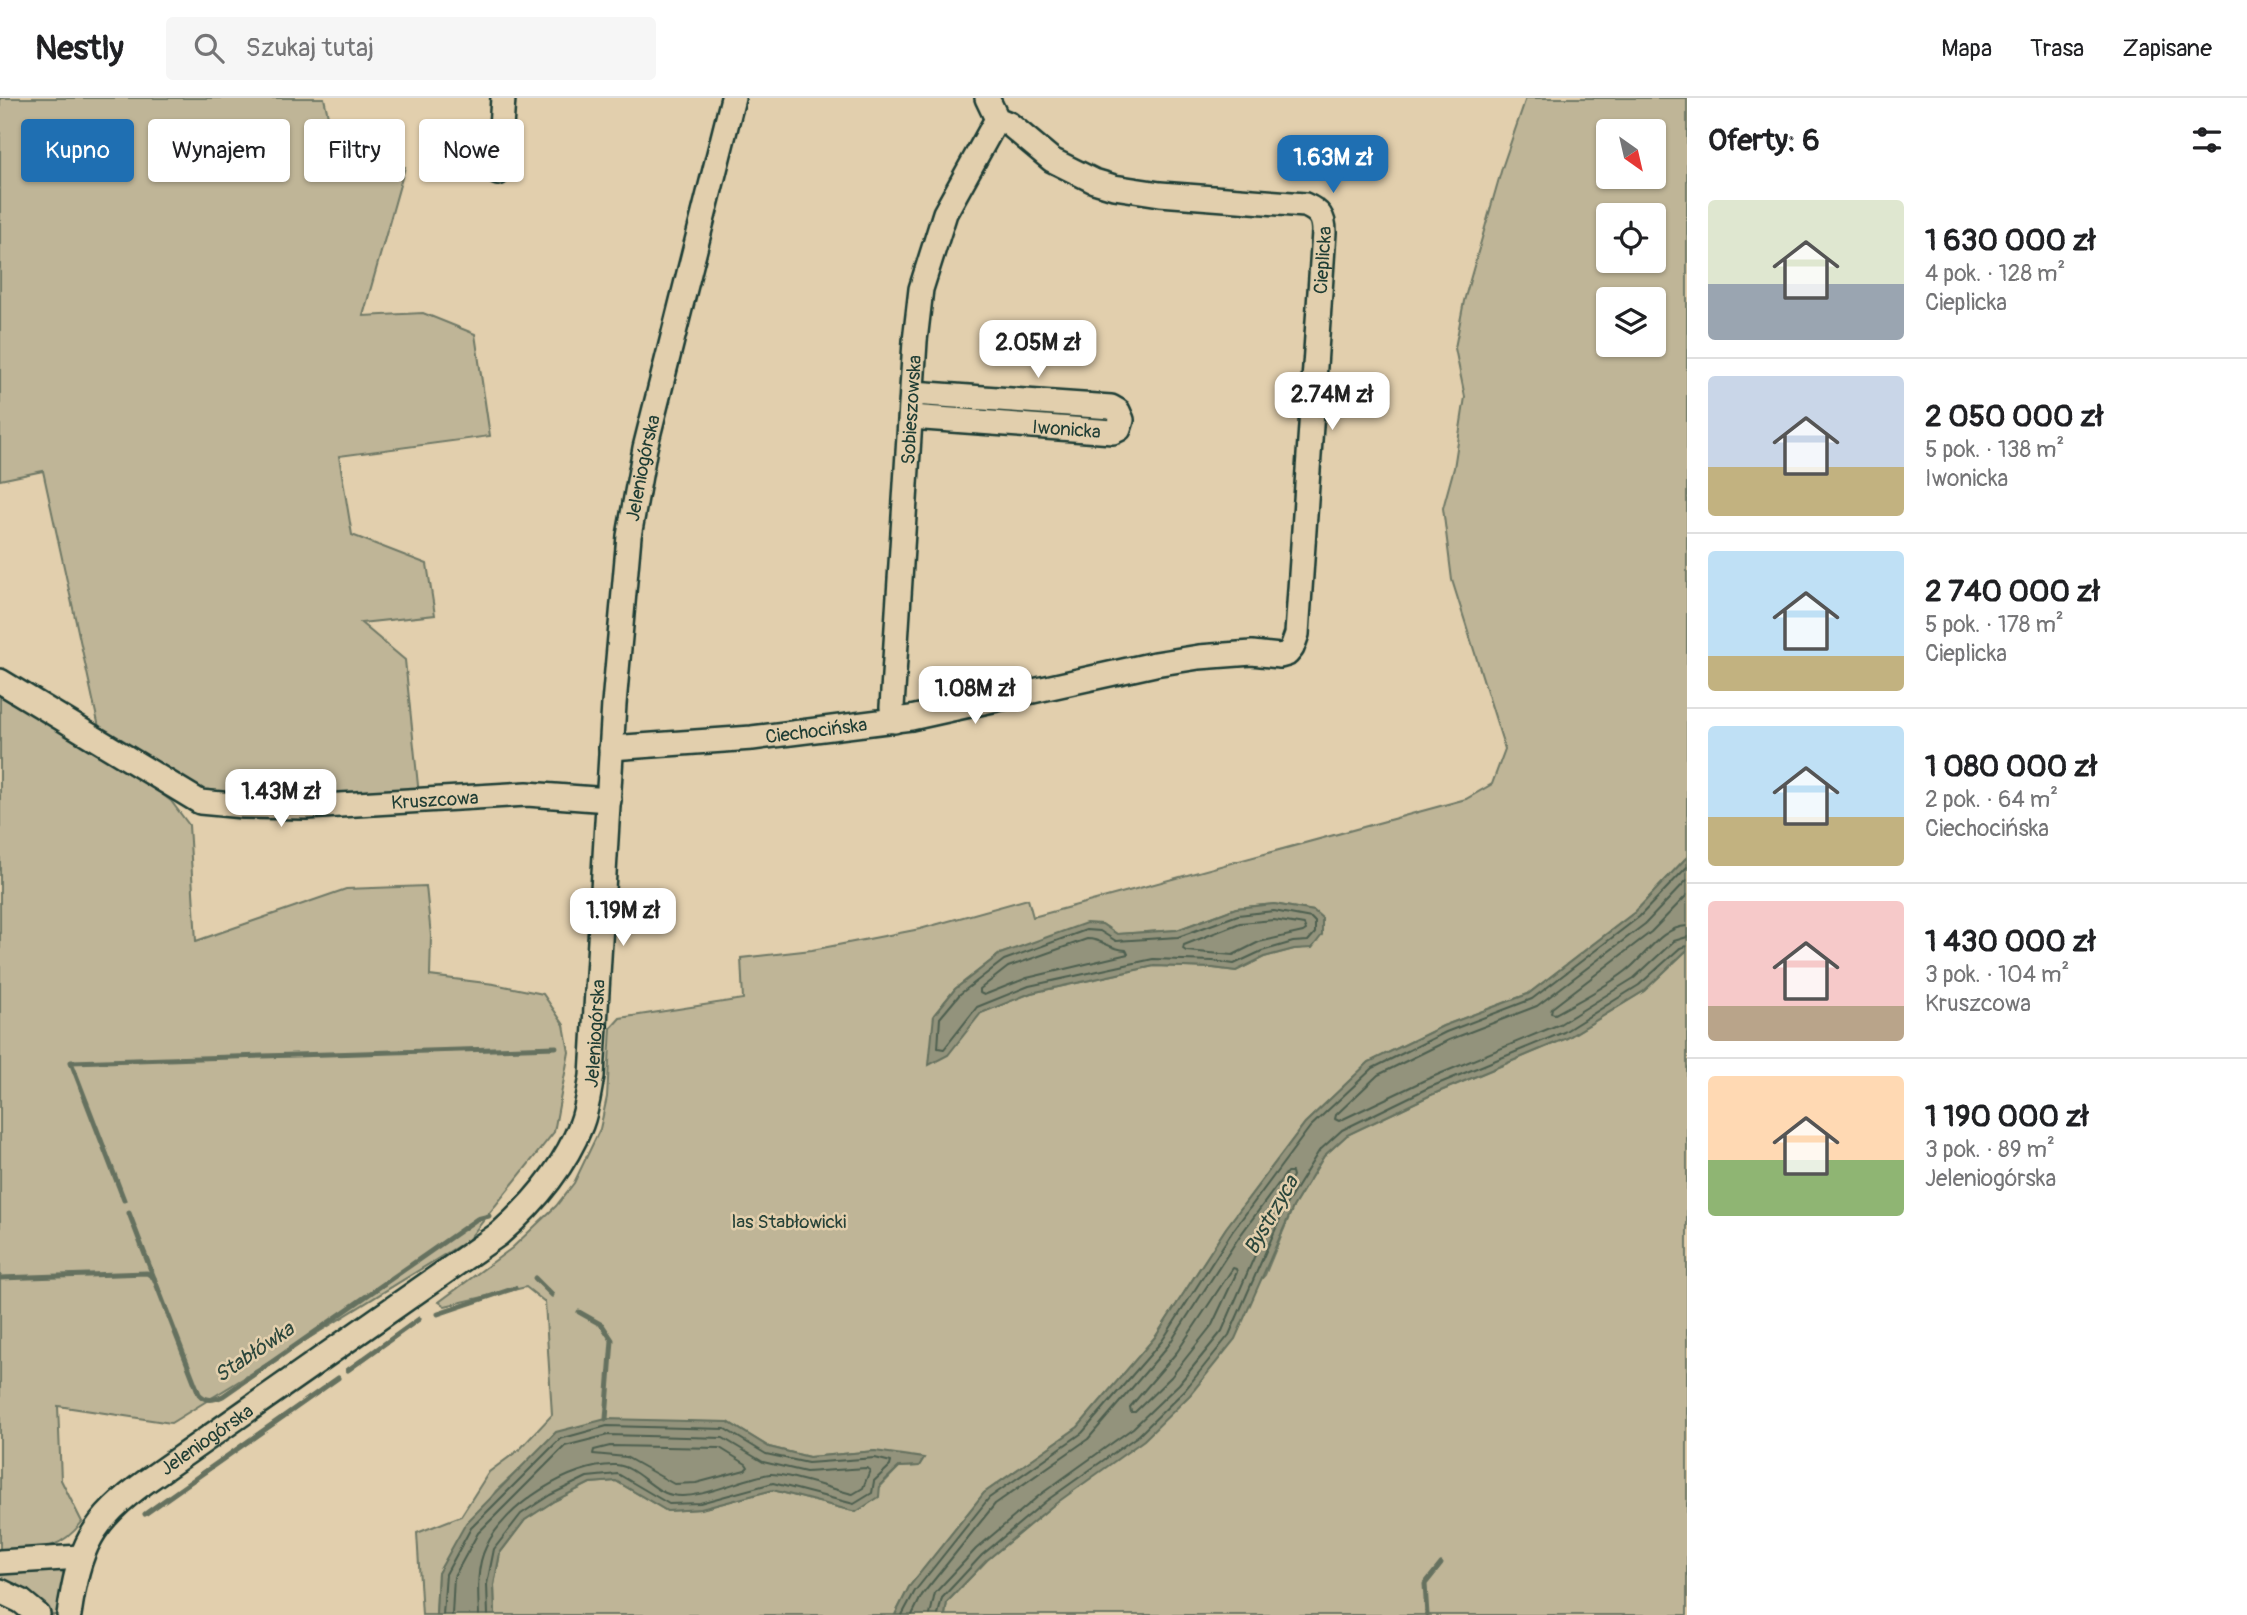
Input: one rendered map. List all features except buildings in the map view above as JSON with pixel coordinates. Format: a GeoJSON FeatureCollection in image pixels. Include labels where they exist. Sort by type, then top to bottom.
{"type":"FeatureCollection","features":[{"type":"Feature","properties":{"kind":"street"},"geometry":{"type":"LineString","coordinates":[[502,119],[503,98]]}},
{"type":"Feature","properties":{"kind":"street","name":"Jeleniogórska"},"geometry":{"type":"LineString","coordinates":[[69,1615],[80,1557],[98,1525],[125,1497],[499,1234],[543,1190],[565,1157],[581,1124],[592,1076],[611,748],[629,536],[645,448],[733,98]]}},
{"type":"Feature","properties":{"kind":"street","name":"Sobieszowska"},"geometry":{"type":"LineString","coordinates":[[894,721],[892,707],[921,289],[932,250],[992,108]]}},
{"type":"Feature","properties":{"kind":"street","name":"Cieplicka"},"geometry":{"type":"LineString","coordinates":[[992,108],[1052,160],[1104,184],[1160,194],[1305,205],[1317,210],[1323,219],[1297,636]]}},
{"type":"Feature","properties":{"kind":"street","name":"Iwonicka"},"geometry":{"type":"LineString","coordinates":[[911,417],[1113,432],[1119,429],[1122,420],[1118,411],[1111,407],[913,393]]}},
{"type":"Feature","properties":{"kind":"street","name":"Ciechocińska"},"geometry":{"type":"LineString","coordinates":[[611,748],[752,738],[894,721],[1199,657],[1252,653],[1280,656],[1287,654],[1297,636]]}},
{"type":"Feature","properties":{"kind":"street","name":"Kruszcowa"},"geometry":{"type":"LineString","coordinates":[[0,681],[200,802],[306,807],[527,794],[609,800]]}},
{"type":"Feature","properties":{"kind":"street"},"geometry":{"type":"LineString","coordinates":[[0,1562],[80,1557]]}},
{"type":"Feature","properties":{"kind":"street"},"geometry":{"type":"LineString","coordinates":[[0,1591],[21,1601],[38,1615]]}},
{"type":"Feature","properties":{"kind":"green space"},"geometry":{"type":"Polygon","coordinates":[[[0,98],[324,98],[329,119],[304,119],[304,182],[401,182],[363,316],[423,313],[475,334],[490,436],[339,456],[352,535],[427,564],[435,615],[361,623],[405,660],[419,795],[204,797],[100,732],[43,471],[0,480],[0,98]]]}},
{"type":"Feature","properties":{"kind":"green space","name":"las Stabłowicki"},"geometry":{"type":"Polygon","coordinates":[[[1526,98],[1687,98],[1687,857],[1635,912],[1528,994],[1443,1026],[1369,1062],[1305,1123],[1226,1228],[1156,1336],[1078,1427],[984,1493],[909,1587],[895,1615],[495,1615],[494,1585],[500,1553],[525,1520],[554,1501],[590,1483],[616,1481],[667,1511],[701,1509],[773,1490],[856,1512],[899,1467],[919,1466],[875,1451],[809,1457],[769,1447],[728,1422],[526,1463],[496,1491],[438,1573],[436,1615],[422,1615],[417,1533],[461,1516],[489,1472],[520,1449],[552,1415],[545,1302],[526,1287],[445,1306],[439,1302],[512,1248],[556,1206],[574,1183],[600,1129],[607,1097],[611,1028],[620,1018],[743,999],[741,958],[812,950],[920,929],[1028,899],[1033,917],[1466,799],[1492,784],[1505,749],[1452,580],[1443,508],[1454,468],[1465,397],[1455,348],[1464,301],[1502,168],[1526,98]],[[1274,904],[1236,908],[1177,930],[1117,934],[1102,924],[1000,954],[955,989],[934,1015],[981,1013],[1031,993],[1154,966],[1236,971],[1264,957],[1312,947],[1314,911],[1274,904]]]}},
{"type":"Feature","properties":{"kind":"green space"},"geometry":{"type":"Polygon","coordinates":[[[0,690],[112,757],[171,801],[189,825],[196,941],[346,889],[426,886],[431,936],[430,976],[494,984],[543,994],[564,1025],[569,1052],[554,1132],[468,1240],[171,1423],[58,1406],[61,1480],[82,1522],[64,1540],[55,1544],[36,1549],[0,1550],[0,690]]]}},
{"type":"Feature","properties":{"kind":"green space"},"geometry":{"type":"Polygon","coordinates":[[[1687,950],[1687,1615],[945,1615],[947,1602],[987,1560],[1051,1507],[1265,1275],[1293,1207],[1324,1156],[1347,1135],[1431,1095],[1567,1038],[1644,991],[1687,950]]]}},
{"type":"Feature","properties":{"kind":"green space"},"geometry":{"type":"Polygon","coordinates":[[[60,1567],[64,1575],[58,1615],[47,1615],[0,1581],[0,1571],[60,1567]]]}},
{"type":"Feature","properties":{"kind":"water","name":"Bystrzyca"},"geometry":{"type":"Polygon","coordinates":[[[1687,857],[1687,950],[1644,991],[1567,1038],[1431,1095],[1347,1135],[1324,1156],[1293,1207],[1235,1339],[1190,1395],[1144,1440],[1051,1507],[987,1560],[947,1602],[945,1615],[895,1615],[909,1587],[984,1493],[1078,1427],[1156,1336],[1226,1228],[1305,1123],[1369,1062],[1443,1026],[1528,994],[1635,912],[1687,857]]]}},
{"type":"Feature","properties":{"kind":"water"},"geometry":{"type":"Polygon","coordinates":[[[1274,904],[1314,911],[1322,918],[1322,935],[1312,948],[1294,949],[1264,957],[1236,971],[1154,966],[1031,993],[981,1013],[948,1055],[929,1065],[934,1015],[955,989],[1000,954],[1086,923],[1102,924],[1117,934],[1177,930],[1236,908],[1274,904]]]}},
{"type":"Feature","properties":{"kind":"water"},"geometry":{"type":"Polygon","coordinates":[[[606,1419],[728,1422],[769,1447],[809,1457],[875,1451],[924,1458],[919,1466],[899,1467],[880,1485],[879,1497],[856,1512],[773,1490],[701,1509],[667,1511],[616,1481],[590,1483],[554,1501],[525,1520],[500,1553],[494,1585],[495,1615],[436,1615],[438,1573],[466,1523],[556,1432],[606,1419]]]}},
{"type":"Feature","properties":{"kind":"waterway"},"geometry":{"type":"LineString","coordinates":[[124,1200],[71,1062],[556,1047]]}},
{"type":"Feature","properties":{"kind":"waterway"},"geometry":{"type":"LineString","coordinates":[[129,1213],[154,1278]]}},
{"type":"Feature","properties":{"kind":"waterway","name":"Stabłówka"},"geometry":{"type":"LineString","coordinates":[[0,1278],[147,1273],[154,1278],[199,1394],[213,1399],[223,1396],[477,1219],[489,1216]]}},
{"type":"Feature","properties":{"kind":"waterway","name":"Stabłówka"},"geometry":{"type":"LineString","coordinates":[[535,1278],[552,1295]]}},
{"type":"Feature","properties":{"kind":"waterway"},"geometry":{"type":"LineString","coordinates":[[438,1314],[515,1288]]}},
{"type":"Feature","properties":{"kind":"waterway","name":"Stabłówka"},"geometry":{"type":"LineString","coordinates":[[579,1312],[602,1325],[612,1340],[606,1419]]}},
{"type":"Feature","properties":{"kind":"waterway"},"geometry":{"type":"LineString","coordinates":[[348,1370],[419,1319]]}},
{"type":"Feature","properties":{"kind":"waterway"},"geometry":{"type":"LineString","coordinates":[[145,1514],[338,1378]]}},
{"type":"Feature","properties":{"kind":"waterway"},"geometry":{"type":"LineString","coordinates":[[1427,1615],[1425,1584],[1441,1564]]}}]}
